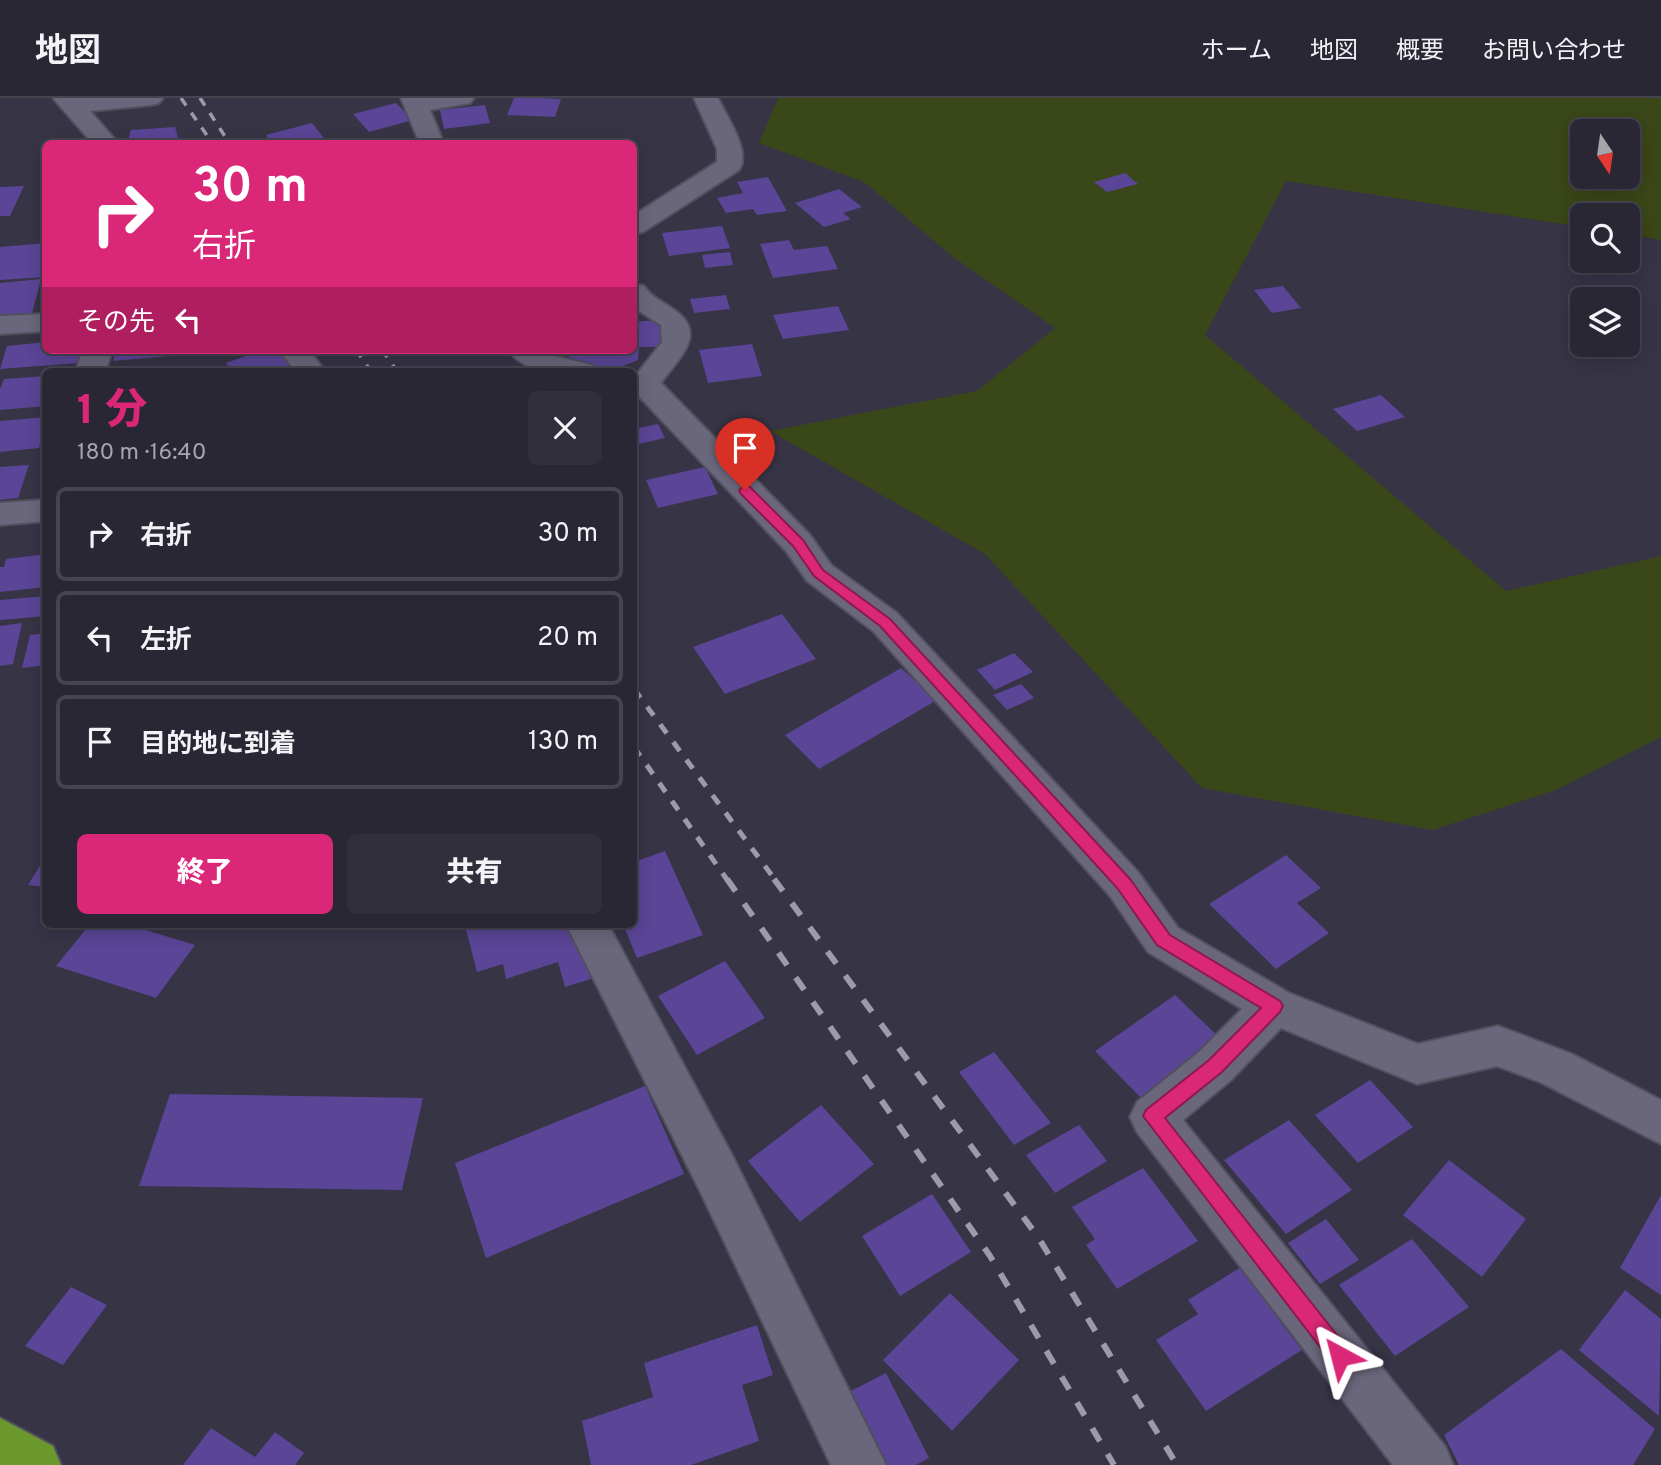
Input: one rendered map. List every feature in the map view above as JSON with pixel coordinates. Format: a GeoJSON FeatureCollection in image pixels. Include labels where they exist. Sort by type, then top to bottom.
{"type":"FeatureCollection","features":[{"type":"Feature","properties":{"kind":"highway"},"geometry":{"type":"LineString","coordinates":[[0,1445],[34,1465]]}},
{"type":"Feature","properties":{"kind":"street"},"geometry":{"type":"LineString","coordinates":[[69,102],[151,98]]}},
{"type":"Feature","properties":{"kind":"street"},"geometry":{"type":"LineString","coordinates":[[431,140],[416,101],[462,98]]}},
{"type":"Feature","properties":{"kind":"street"},"geometry":{"type":"LineString","coordinates":[[637,224],[730,165],[729,149],[706,98]]}},
{"type":"Feature","properties":{"kind":"street"},"geometry":{"type":"LineString","coordinates":[[69,102],[103,140]]}},
{"type":"Feature","properties":{"kind":"street"},"geometry":{"type":"LineString","coordinates":[[637,298],[675,322],[676,342],[639,383],[798,543],[818,573],[885,622],[1124,884],[1163,940],[1274,1006],[1417,1064],[1498,1046],[1556,1068],[1661,1123]]}},
{"type":"Feature","properties":{"kind":"street"},"geometry":{"type":"LineString","coordinates":[[0,325],[42,322]]}},
{"type":"Feature","properties":{"kind":"street"},"geometry":{"type":"LineString","coordinates":[[296,354],[308,368]]}},
{"type":"Feature","properties":{"kind":"street"},"geometry":{"type":"LineString","coordinates":[[530,354],[545,363],[568,368]]}},
{"type":"Feature","properties":{"kind":"street"},"geometry":{"type":"LineString","coordinates":[[0,514],[42,510]]}},
{"type":"Feature","properties":{"kind":"street"},"geometry":{"type":"LineString","coordinates":[[589,928],[716,1172],[859,1465]]}},
{"type":"Feature","properties":{"kind":"street"},"geometry":{"type":"LineString","coordinates":[[1274,1006],[1215,1066],[1153,1116],[1426,1465]]}},
{"type":"Feature","properties":{"kind":"green space"},"geometry":{"type":"Polygon","coordinates":[[[778,98],[1661,98],[1661,240],[1640,236],[1640,203],[1570,203],[1570,225],[1286,181],[1205,335],[1506,591],[1661,556],[1661,737],[1556,790],[1433,830],[1202,788],[985,554],[770,431],[977,391],[1055,328],[953,257],[864,182],[759,143],[778,98]]]}},
{"type":"Feature","properties":{"kind":"building"},"geometry":{"type":"Polygon","coordinates":[[[514,98],[561,99],[555,117],[507,115],[514,98]]]}},
{"type":"Feature","properties":{"kind":"building"},"geometry":{"type":"Polygon","coordinates":[[[396,103],[413,120],[369,132],[353,114],[396,103]]]}},
{"type":"Feature","properties":{"kind":"building"},"geometry":{"type":"Polygon","coordinates":[[[485,105],[490,123],[444,129],[440,110],[485,105]]]}},
{"type":"Feature","properties":{"kind":"building"},"geometry":{"type":"Polygon","coordinates":[[[312,123],[325,140],[269,140],[266,135],[312,123]]]}},
{"type":"Feature","properties":{"kind":"building"},"geometry":{"type":"Polygon","coordinates":[[[175,127],[179,140],[128,140],[131,130],[175,127]]]}},
{"type":"Feature","properties":{"kind":"building"},"geometry":{"type":"Polygon","coordinates":[[[1125,173],[1138,184],[1107,192],[1094,182],[1125,173]]]}},
{"type":"Feature","properties":{"kind":"building"},"geometry":{"type":"Polygon","coordinates":[[[768,177],[787,211],[757,215],[753,209],[726,213],[717,198],[743,193],[737,182],[768,177]]]}},
{"type":"Feature","properties":{"kind":"building"},"geometry":{"type":"Polygon","coordinates":[[[24,186],[10,216],[0,216],[0,187],[24,186]]]}},
{"type":"Feature","properties":{"kind":"building"},"geometry":{"type":"Polygon","coordinates":[[[839,189],[862,207],[843,213],[851,219],[824,227],[795,203],[839,189]]]}},
{"type":"Feature","properties":{"kind":"building"},"geometry":{"type":"Polygon","coordinates":[[[722,226],[730,248],[669,256],[662,233],[722,226]]]}},
{"type":"Feature","properties":{"kind":"building"},"geometry":{"type":"Polygon","coordinates":[[[789,240],[794,250],[827,246],[838,269],[773,278],[760,244],[789,240]]]}},
{"type":"Feature","properties":{"kind":"building"},"geometry":{"type":"Polygon","coordinates":[[[42,243],[42,277],[0,280],[0,247],[42,243]]]}},
{"type":"Feature","properties":{"kind":"building"},"geometry":{"type":"Polygon","coordinates":[[[730,252],[733,265],[705,268],[702,255],[730,252]]]}},
{"type":"Feature","properties":{"kind":"building"},"geometry":{"type":"Polygon","coordinates":[[[41,279],[30,321],[0,324],[0,283],[41,279]]]}},
{"type":"Feature","properties":{"kind":"building"},"geometry":{"type":"Polygon","coordinates":[[[1283,286],[1301,308],[1272,313],[1254,290],[1283,286]]]}},
{"type":"Feature","properties":{"kind":"building"},"geometry":{"type":"Polygon","coordinates":[[[726,295],[730,309],[694,313],[690,299],[726,295]]]}},
{"type":"Feature","properties":{"kind":"building"},"geometry":{"type":"Polygon","coordinates":[[[838,306],[849,330],[783,339],[773,315],[838,306]]]}},
{"type":"Feature","properties":{"kind":"building"},"geometry":{"type":"Polygon","coordinates":[[[656,320],[662,328],[661,347],[639,347],[638,360],[618,368],[570,363],[569,354],[637,354],[637,322],[656,320]]]}},
{"type":"Feature","properties":{"kind":"building"},"geometry":{"type":"Polygon","coordinates":[[[42,342],[42,354],[81,354],[79,363],[0,369],[7,346],[42,342]]]}},
{"type":"Feature","properties":{"kind":"building"},"geometry":{"type":"Polygon","coordinates":[[[752,344],[762,376],[708,383],[699,350],[752,344]]]}},
{"type":"Feature","properties":{"kind":"building"},"geometry":{"type":"Polygon","coordinates":[[[115,354],[192,354],[113,361],[115,354]]]}},
{"type":"Feature","properties":{"kind":"building"},"geometry":{"type":"Polygon","coordinates":[[[251,354],[280,354],[292,368],[230,368],[226,363],[251,354]]]}},
{"type":"Feature","properties":{"kind":"building"},"geometry":{"type":"Polygon","coordinates":[[[42,376],[42,406],[0,410],[0,389],[4,379],[42,376]]]}},
{"type":"Feature","properties":{"kind":"building"},"geometry":{"type":"Polygon","coordinates":[[[1381,395],[1405,417],[1357,431],[1333,409],[1381,395]]]}},
{"type":"Feature","properties":{"kind":"building"},"geometry":{"type":"Polygon","coordinates":[[[42,417],[39,448],[0,452],[0,421],[42,417]]]}},
{"type":"Feature","properties":{"kind":"building"},"geometry":{"type":"Polygon","coordinates":[[[658,424],[665,438],[637,444],[637,428],[658,424]]]}},
{"type":"Feature","properties":{"kind":"building"},"geometry":{"type":"Polygon","coordinates":[[[29,465],[18,498],[0,500],[0,467],[29,465]]]}},
{"type":"Feature","properties":{"kind":"building"},"geometry":{"type":"Polygon","coordinates":[[[705,467],[718,494],[658,508],[646,480],[705,467]]]}},
{"type":"Feature","properties":{"kind":"building"},"geometry":{"type":"Polygon","coordinates":[[[42,554],[42,587],[0,592],[0,567],[4,567],[6,559],[42,554]]]}},
{"type":"Feature","properties":{"kind":"building"},"geometry":{"type":"Polygon","coordinates":[[[42,596],[42,616],[0,620],[0,600],[42,596]]]}},
{"type":"Feature","properties":{"kind":"building"},"geometry":{"type":"Polygon","coordinates":[[[782,614],[816,659],[725,694],[693,647],[782,614]]]}},
{"type":"Feature","properties":{"kind":"building"},"geometry":{"type":"Polygon","coordinates":[[[22,623],[13,664],[0,666],[0,626],[22,623]]]}},
{"type":"Feature","properties":{"kind":"building"},"geometry":{"type":"Polygon","coordinates":[[[42,634],[42,666],[22,668],[30,635],[42,634]]]}},
{"type":"Feature","properties":{"kind":"building"},"geometry":{"type":"Polygon","coordinates":[[[1014,653],[1033,672],[995,690],[977,670],[1014,653]]]}},
{"type":"Feature","properties":{"kind":"building"},"geometry":{"type":"Polygon","coordinates":[[[901,668],[937,700],[819,769],[785,735],[901,668]]]}},
{"type":"Feature","properties":{"kind":"building"},"geometry":{"type":"Polygon","coordinates":[[[1021,684],[1034,698],[1007,710],[993,695],[1021,684]]]}},
{"type":"Feature","properties":{"kind":"building"},"geometry":{"type":"Polygon","coordinates":[[[665,851],[703,935],[637,958],[625,928],[637,928],[637,861],[665,851]]]}},
{"type":"Feature","properties":{"kind":"building"},"geometry":{"type":"Polygon","coordinates":[[[1286,855],[1321,888],[1297,903],[1329,933],[1276,969],[1209,904],[1286,855]]]}},
{"type":"Feature","properties":{"kind":"building"},"geometry":{"type":"Polygon","coordinates":[[[42,862],[42,887],[28,885],[42,862]]]}},
{"type":"Feature","properties":{"kind":"building"},"geometry":{"type":"Polygon","coordinates":[[[87,928],[139,928],[195,945],[156,998],[56,966],[87,928]]]}},
{"type":"Feature","properties":{"kind":"building"},"geometry":{"type":"Polygon","coordinates":[[[466,928],[575,928],[591,979],[565,987],[558,962],[506,979],[503,964],[477,972],[466,928]]]}},
{"type":"Feature","properties":{"kind":"building"},"geometry":{"type":"Polygon","coordinates":[[[725,961],[765,1018],[697,1055],[658,996],[725,961]]]}},
{"type":"Feature","properties":{"kind":"building"},"geometry":{"type":"Polygon","coordinates":[[[1175,995],[1225,1043],[1145,1102],[1095,1051],[1175,995]]]}},
{"type":"Feature","properties":{"kind":"building"},"geometry":{"type":"Polygon","coordinates":[[[994,1052],[1051,1123],[1014,1145],[959,1072],[994,1052]]]}},
{"type":"Feature","properties":{"kind":"building"},"geometry":{"type":"Polygon","coordinates":[[[1370,1080],[1413,1127],[1358,1163],[1315,1115],[1370,1080]]]}},
{"type":"Feature","properties":{"kind":"building"},"geometry":{"type":"Polygon","coordinates":[[[645,1086],[684,1174],[486,1258],[455,1163],[645,1086]]]}},
{"type":"Feature","properties":{"kind":"building"},"geometry":{"type":"Polygon","coordinates":[[[170,1094],[423,1098],[402,1190],[139,1186],[170,1094]]]}},
{"type":"Feature","properties":{"kind":"building"},"geometry":{"type":"Polygon","coordinates":[[[821,1105],[874,1164],[800,1222],[748,1161],[821,1105]]]}},
{"type":"Feature","properties":{"kind":"building"},"geometry":{"type":"Polygon","coordinates":[[[1289,1120],[1352,1190],[1286,1234],[1224,1160],[1289,1120]]]}},
{"type":"Feature","properties":{"kind":"building"},"geometry":{"type":"Polygon","coordinates":[[[1079,1125],[1107,1161],[1055,1193],[1026,1155],[1079,1125]]]}},
{"type":"Feature","properties":{"kind":"building"},"geometry":{"type":"Polygon","coordinates":[[[1449,1160],[1526,1219],[1482,1277],[1403,1215],[1449,1160]]]}},
{"type":"Feature","properties":{"kind":"building"},"geometry":{"type":"Polygon","coordinates":[[[1143,1168],[1198,1241],[1117,1289],[1086,1245],[1095,1239],[1072,1207],[1143,1168]]]}},
{"type":"Feature","properties":{"kind":"building"},"geometry":{"type":"Polygon","coordinates":[[[932,1194],[971,1252],[900,1296],[862,1236],[932,1194]]]}},
{"type":"Feature","properties":{"kind":"building"},"geometry":{"type":"Polygon","coordinates":[[[1661,1195],[1661,1295],[1620,1268],[1661,1195]]]}},
{"type":"Feature","properties":{"kind":"building"},"geometry":{"type":"Polygon","coordinates":[[[1326,1219],[1359,1260],[1320,1284],[1288,1243],[1326,1219]]]}},
{"type":"Feature","properties":{"kind":"building"},"geometry":{"type":"Polygon","coordinates":[[[1412,1239],[1469,1307],[1395,1356],[1339,1285],[1412,1239]]]}},
{"type":"Feature","properties":{"kind":"building"},"geometry":{"type":"Polygon","coordinates":[[[1257,1257],[1296,1309],[1279,1320],[1302,1350],[1206,1411],[1156,1340],[1198,1314],[1188,1300],[1257,1257]]]}},
{"type":"Feature","properties":{"kind":"building"},"geometry":{"type":"Polygon","coordinates":[[[71,1287],[107,1305],[63,1365],[25,1346],[71,1287]]]}},
{"type":"Feature","properties":{"kind":"building"},"geometry":{"type":"Polygon","coordinates":[[[1625,1290],[1661,1319],[1659,1416],[1579,1350],[1625,1290]]]}},
{"type":"Feature","properties":{"kind":"building"},"geometry":{"type":"Polygon","coordinates":[[[950,1293],[1019,1360],[952,1431],[883,1360],[950,1293]]]}},
{"type":"Feature","properties":{"kind":"building"},"geometry":{"type":"Polygon","coordinates":[[[757,1325],[773,1375],[742,1385],[759,1441],[691,1465],[591,1465],[582,1421],[653,1397],[644,1363],[757,1325]]]}},
{"type":"Feature","properties":{"kind":"building"},"geometry":{"type":"Polygon","coordinates":[[[1561,1349],[1655,1429],[1633,1465],[1459,1465],[1444,1435],[1561,1349]]]}},
{"type":"Feature","properties":{"kind":"building"},"geometry":{"type":"Polygon","coordinates":[[[886,1373],[929,1458],[916,1465],[884,1465],[849,1392],[886,1373]]]}},
{"type":"Feature","properties":{"kind":"building"},"geometry":{"type":"Polygon","coordinates":[[[211,1428],[255,1457],[275,1432],[304,1453],[295,1465],[183,1465],[211,1428]]]}},
{"type":"Feature","properties":{"kind":"railway"},"geometry":{"type":"LineString","coordinates":[[181,98],[210,140]]}},
{"type":"Feature","properties":{"kind":"railway"},"geometry":{"type":"LineString","coordinates":[[200,98],[227,140]]}},
{"type":"Feature","properties":{"kind":"railway"},"geometry":{"type":"LineString","coordinates":[[359,354],[369,368]]}},
{"type":"Feature","properties":{"kind":"railway"},"geometry":{"type":"LineString","coordinates":[[385,354],[395,368]]}},
{"type":"Feature","properties":{"kind":"railway"},"geometry":{"type":"LineString","coordinates":[[637,693],[776,881]]}},
{"type":"Feature","properties":{"kind":"railway"},"geometry":{"type":"LineString","coordinates":[[637,751],[728,881]]}},
{"type":"Feature","properties":{"kind":"railway"},"geometry":{"type":"LineString","coordinates":[[727,879],[990,1256],[1114,1465]]}},
{"type":"Feature","properties":{"kind":"railway"},"geometry":{"type":"LineString","coordinates":[[774,879],[1038,1237],[1177,1465]]}},
{"type":"Feature","properties":{"kind":"route"},"geometry":{"type":"LineString","coordinates":[[745,490],[798,543],[818,573],[885,622],[1124,884],[1163,940],[1274,1006],[1215,1066],[1153,1116],[1340,1356]]}}]}
